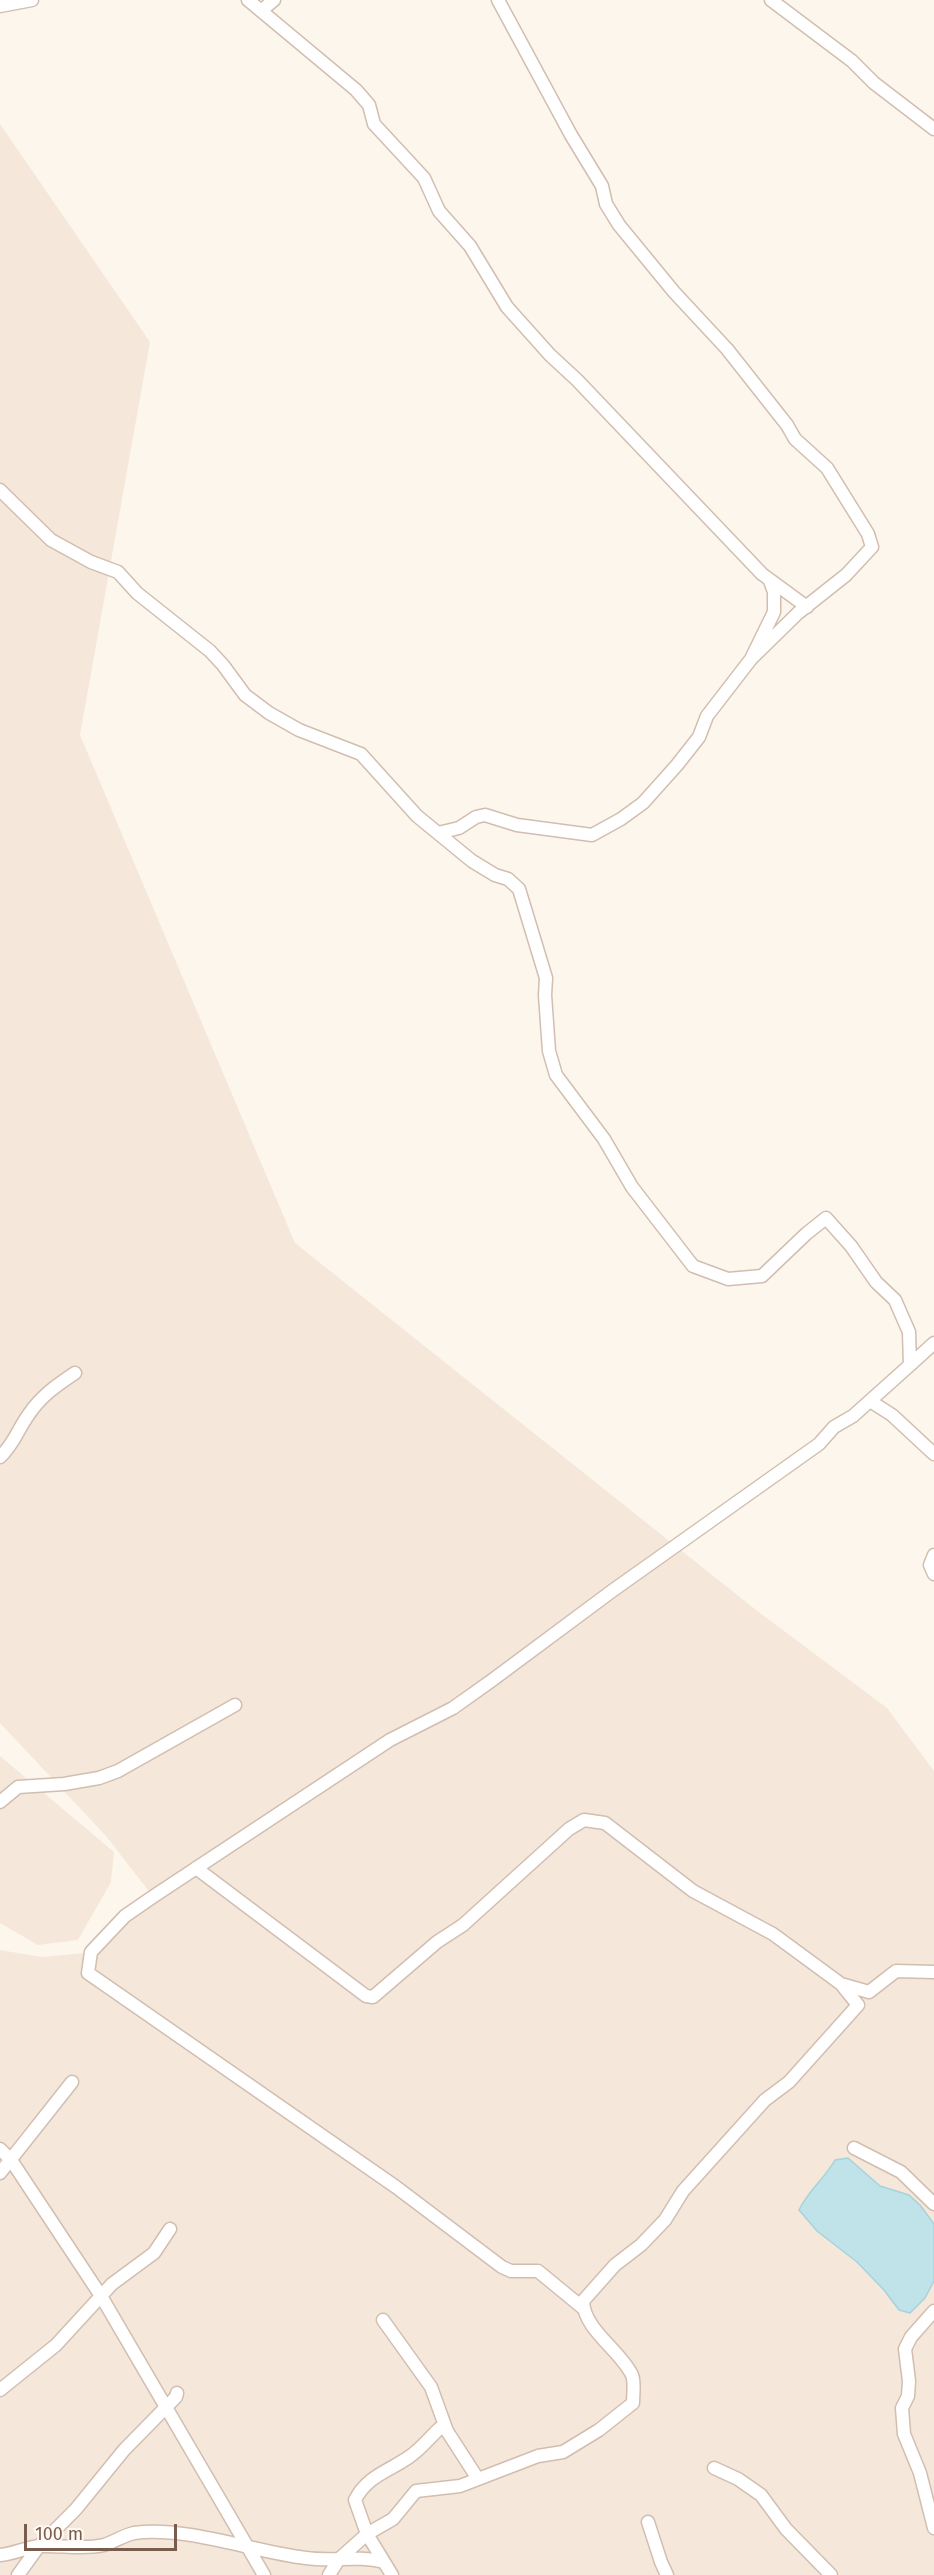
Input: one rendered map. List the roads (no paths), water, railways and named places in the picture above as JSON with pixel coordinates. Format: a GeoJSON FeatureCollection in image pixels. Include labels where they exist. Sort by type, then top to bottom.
{"type":"FeatureCollection","features":[{"type":"Feature","properties":{"kind":"street"},"geometry":{"type":"LineString","coordinates":[[0,6],[32,0]]}},
{"type":"Feature","properties":{"kind":"street"},"geometry":{"type":"LineString","coordinates":[[248,0],[356,90],[369,105],[374,124],[415,166],[431,190],[439,211],[470,246],[507,307],[519,321],[770,581],[807,607]]}},
{"type":"Feature","properties":{"kind":"street"},"geometry":{"type":"LineString","coordinates":[[262,10],[274,0]]}},
{"type":"Feature","properties":{"kind":"street"},"geometry":{"type":"LineString","coordinates":[[438,833],[459,828],[485,814],[517,825],[592,835],[607,828],[643,803],[677,765],[699,737],[707,716],[751,659],[798,613],[863,559],[872,547],[868,534],[827,468],[795,439],[787,425],[727,349],[674,292],[619,225],[606,204],[602,186],[571,135],[498,0]]}},
{"type":"Feature","properties":{"kind":"street"},"geometry":{"type":"LineString","coordinates":[[771,0],[852,61],[874,83],[934,129]]}},
{"type":"Feature","properties":{"kind":"street"},"geometry":{"type":"LineString","coordinates":[[0,490],[51,540],[91,562],[118,572],[137,593],[210,651],[245,695],[299,730],[361,754],[417,816],[472,861],[495,875],[508,879],[519,889],[546,978],[549,1051],[556,1075],[575,1104],[604,1138],[632,1187],[693,1266],[728,1279],[762,1276],[826,1218],[851,1246],[876,1282],[895,1300],[909,1332],[910,1365]]}},
{"type":"Feature","properties":{"kind":"street"},"geometry":{"type":"LineString","coordinates":[[751,659],[774,612],[774,592],[770,581]]}},
{"type":"Feature","properties":{"kind":"street"},"geometry":{"type":"LineString","coordinates":[[328,2575],[339,2559],[367,2534],[393,2519],[416,2491],[460,2486],[538,2457],[563,2452],[599,2430],[633,2403],[633,2376],[591,2322],[583,2308],[538,2271],[511,2271],[502,2267],[396,2187],[88,1973],[91,1952],[125,1916],[196,1868],[390,1740],[453,1708],[491,1682],[612,1591],[819,1444],[834,1426],[852,1416],[934,1343]]}},
{"type":"Feature","properties":{"kind":"street"},"geometry":{"type":"LineString","coordinates":[[0,1457],[15,1440],[21,1425],[40,1399],[53,1387],[75,1373]]}},
{"type":"Feature","properties":{"kind":"street"},"geometry":{"type":"LineString","coordinates":[[870,1401],[892,1415],[934,1454]]}},
{"type":"Feature","properties":{"kind":"street"},"geometry":{"type":"LineString","coordinates":[[934,1555],[930,1566],[934,1574]]}},
{"type":"Feature","properties":{"kind":"street"},"geometry":{"type":"LineString","coordinates":[[0,1802],[18,1787],[99,1779],[118,1771],[235,1705]]}},
{"type":"Feature","properties":{"kind":"street"},"geometry":{"type":"LineString","coordinates":[[196,1868],[366,1996],[373,1997],[437,1942],[463,1925],[569,1829],[584,1820],[605,1823],[693,1891],[773,1934],[841,1984],[858,2005]]}},
{"type":"Feature","properties":{"kind":"street"},"geometry":{"type":"LineString","coordinates":[[583,2308],[582,2301],[598,2283],[665,2220],[684,2191],[765,2100],[789,2082],[869,1992],[896,1971],[934,1972]]}},
{"type":"Feature","properties":{"kind":"street"},"geometry":{"type":"LineString","coordinates":[[841,1984],[869,1992]]}},
{"type":"Feature","properties":{"kind":"street"},"geometry":{"type":"LineString","coordinates":[[0,2173],[72,2082]]}},
{"type":"Feature","properties":{"kind":"street"},"geometry":{"type":"LineString","coordinates":[[854,2148],[902,2172],[934,2204]]}},
{"type":"Feature","properties":{"kind":"street"},"geometry":{"type":"LineString","coordinates":[[0,2149],[11,2160],[101,2296],[264,2575]]}},
{"type":"Feature","properties":{"kind":"street"},"geometry":{"type":"LineString","coordinates":[[0,2390],[56,2345],[112,2284],[154,2253],[170,2229]]}},
{"type":"Feature","properties":{"kind":"street"},"geometry":{"type":"LineString","coordinates":[[934,2311],[911,2337],[905,2349],[909,2382],[908,2396],[902,2408],[904,2434],[920,2473],[934,2528]]}},
{"type":"Feature","properties":{"kind":"street"},"geometry":{"type":"LineString","coordinates":[[383,2320],[430,2386],[447,2431],[478,2479]]}},
{"type":"Feature","properties":{"kind":"street"},"geometry":{"type":"LineString","coordinates":[[18,2575],[39,2546],[76,2510],[124,2450],[167,2407],[177,2393]]}},
{"type":"Feature","properties":{"kind":"street"},"geometry":{"type":"LineString","coordinates":[[392,2575],[367,2534],[355,2500],[360,2490],[380,2472],[410,2456],[440,2428]]}},
{"type":"Feature","properties":{"kind":"street"},"geometry":{"type":"LineString","coordinates":[[714,2468],[738,2479],[761,2495],[786,2529],[831,2575]]}},
{"type":"Feature","properties":{"kind":"street"},"geometry":{"type":"LineString","coordinates":[[648,2522],[667,2575]]}},
{"type":"Feature","properties":{"kind":"street"},"geometry":{"type":"LineString","coordinates":[[0,2556],[39,2546],[73,2548],[105,2545],[133,2533],[220,2540],[248,2548],[308,2559],[364,2557],[384,2562]]}},
{"type":"Feature","properties":{"kind":"water"},"geometry":{"type":"Polygon","coordinates":[[[848,2158],[880,2186],[909,2195],[920,2205],[934,2224],[934,2281],[925,2298],[910,2313],[899,2310],[884,2290],[857,2262],[817,2231],[799,2210],[835,2160],[848,2158]]]}}]}
